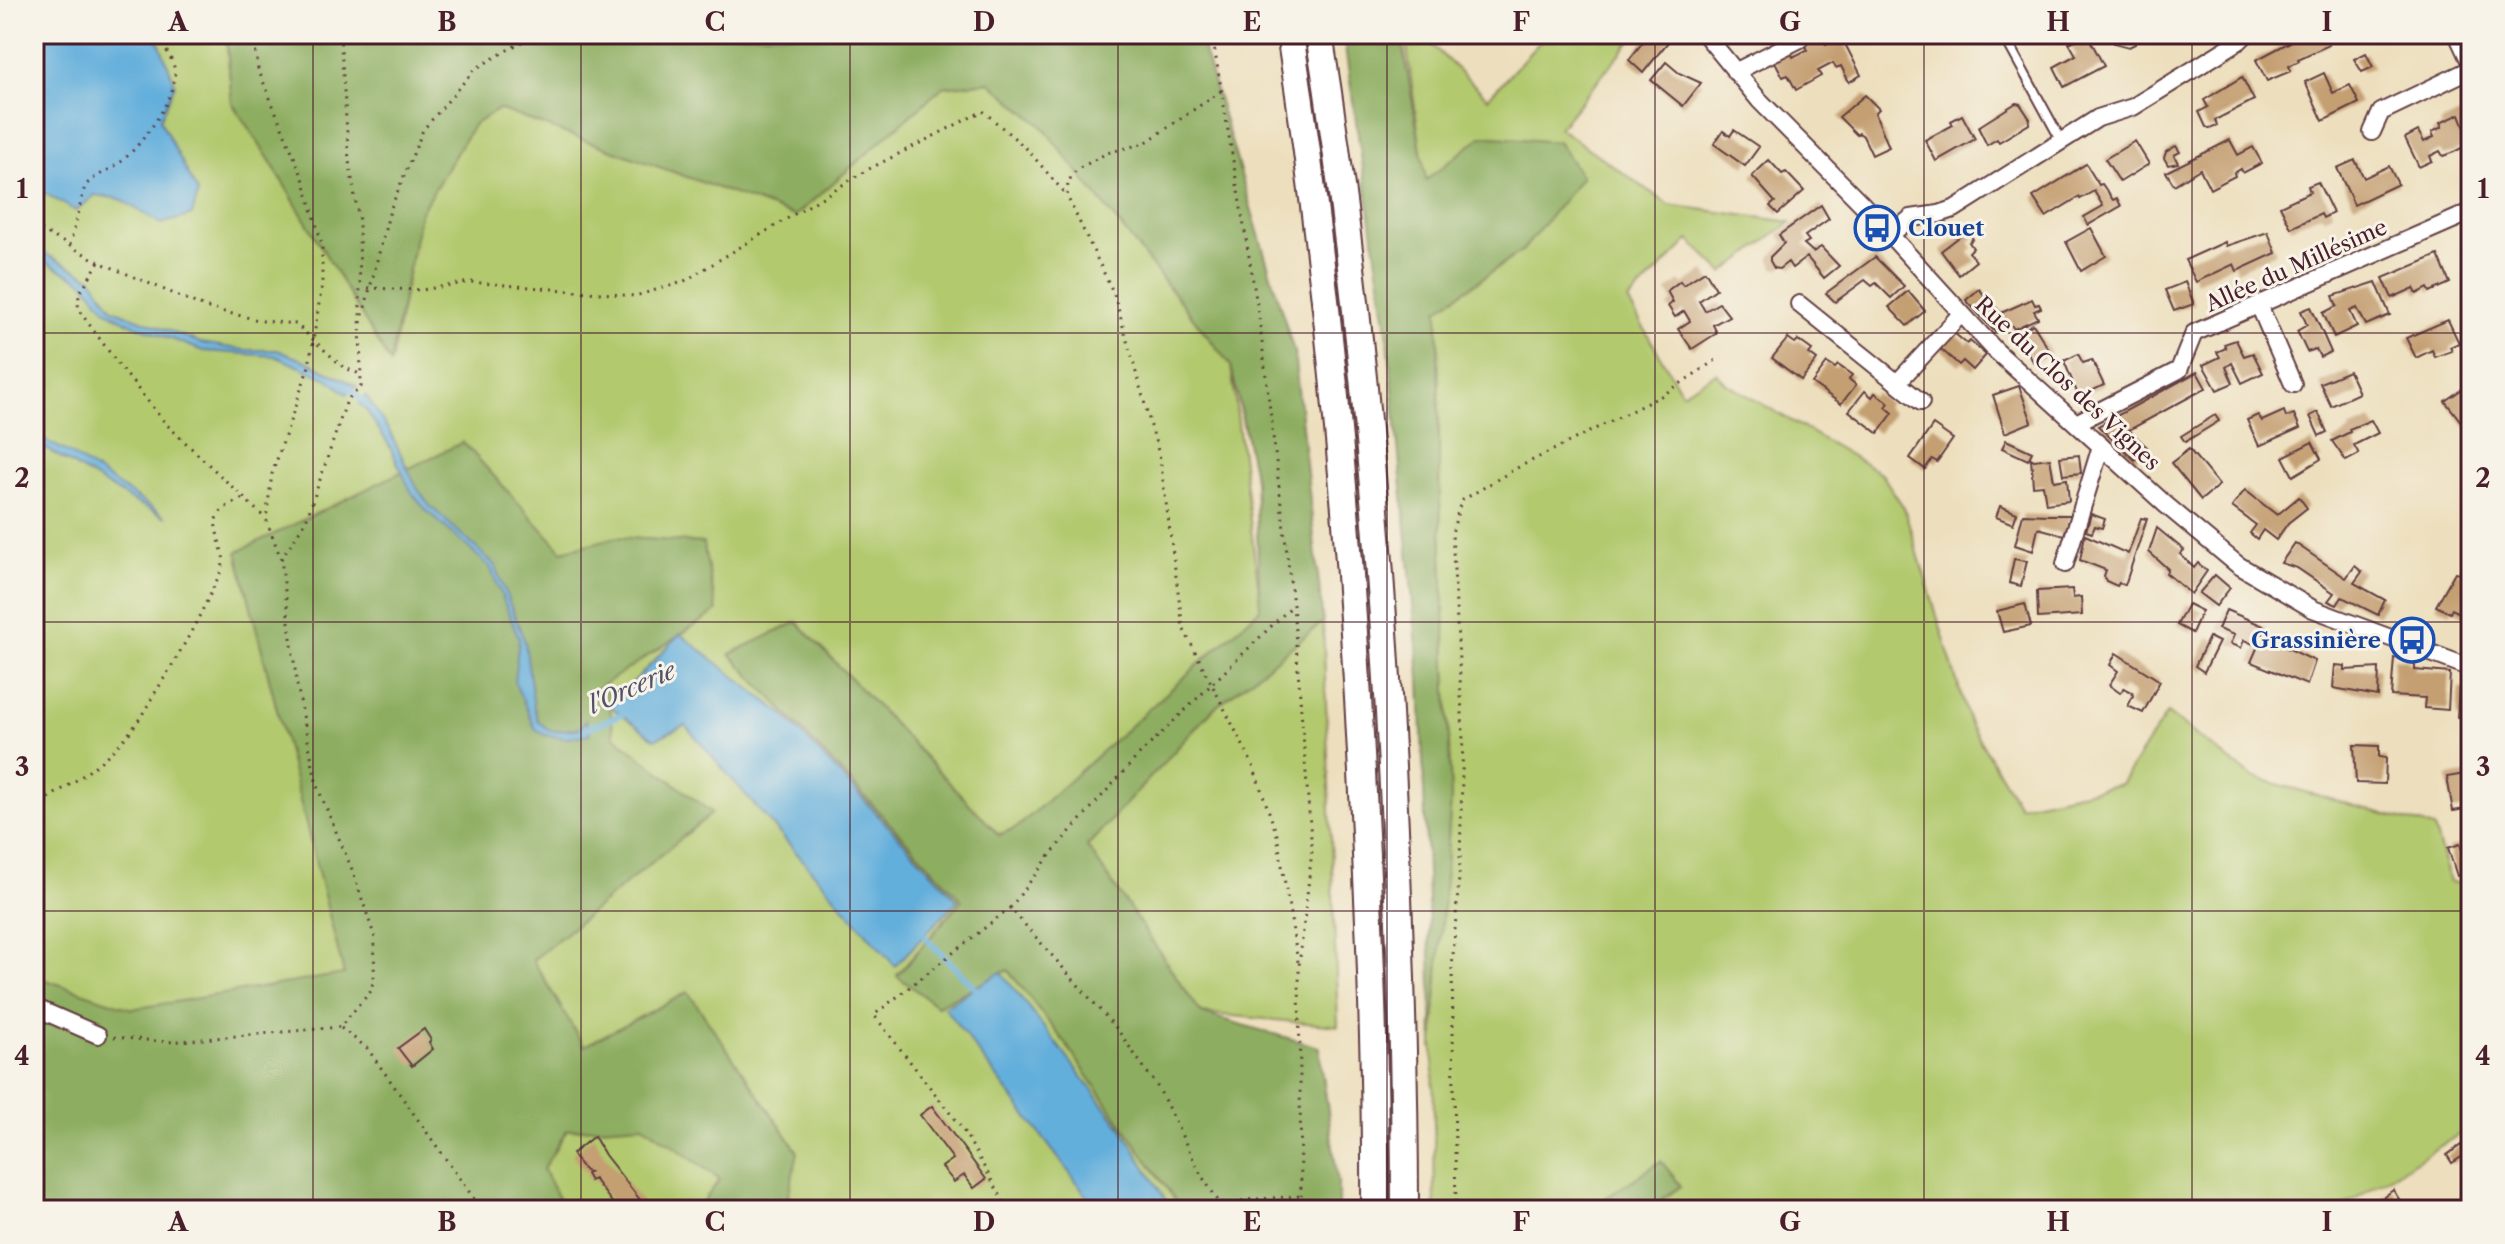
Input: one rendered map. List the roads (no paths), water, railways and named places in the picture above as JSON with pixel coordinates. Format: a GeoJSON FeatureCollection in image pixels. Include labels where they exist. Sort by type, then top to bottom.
{"type":"FeatureCollection","features":[{"type":"Feature","properties":{"kind":"highway"},"geometry":{"type":"LineString","coordinates":[[1290,34],[1330,336],[1353,600],[1369,924],[1375,1210]]}},
{"type":"Feature","properties":{"kind":"highway"},"geometry":{"type":"LineString","coordinates":[[1319,34],[1351,275],[1381,588],[1399,911],[1405,1210]]}},
{"type":"Feature","properties":{"kind":"street","name":"Rue du Clos des Vignes"},"geometry":{"type":"LineString","coordinates":[[1705,34],[1735,72],[1995,350],[2238,565],[2313,609],[2471,668]]}},
{"type":"Feature","properties":{"kind":"street"},"geometry":{"type":"LineString","coordinates":[[1890,235],[1911,218],[1954,209],[2098,118],[2133,107],[2246,34]]}},
{"type":"Feature","properties":{"kind":"street"},"geometry":{"type":"LineString","coordinates":[[2372,132],[2381,112],[2471,67],[2457,34]]}},
{"type":"Feature","properties":{"kind":"street"},"geometry":{"type":"LineString","coordinates":[[1735,72],[1800,39]]}},
{"type":"Feature","properties":{"kind":"street","name":"Allée du Millésime"},"geometry":{"type":"LineString","coordinates":[[2076,423],[2179,370],[2194,333],[2471,212]]}},
{"type":"Feature","properties":{"kind":"street"},"geometry":{"type":"LineString","coordinates":[[1799,304],[1921,402]]}},
{"type":"Feature","properties":{"kind":"street"},"geometry":{"type":"LineString","coordinates":[[2259,305],[2293,384]]}},
{"type":"Feature","properties":{"kind":"street"},"geometry":{"type":"LineString","coordinates":[[1897,383],[1961,314]]}},
{"type":"Feature","properties":{"kind":"street"},"geometry":{"type":"LineString","coordinates":[[2065,564],[2101,446]]}},
{"type":"Feature","properties":{"kind":"street"},"geometry":{"type":"LineString","coordinates":[[34,1007],[98,1035]]}},
{"type":"Feature","properties":{"kind":"lane"},"geometry":{"type":"LineString","coordinates":[[2003,34],[2062,142]]}},
{"type":"Feature","properties":{"kind":"water"},"geometry":{"type":"Polygon","coordinates":[[[34,34],[156,34],[175,84],[160,120],[198,193],[192,215],[161,224],[120,199],[95,195],[76,211],[34,187],[34,34]]]}},
{"type":"Feature","properties":{"kind":"water"},"geometry":{"type":"Polygon","coordinates":[[[34,248],[92,278],[113,309],[201,343],[244,350],[277,350],[357,386],[347,394],[328,379],[275,356],[203,351],[129,323],[107,311],[84,282],[34,256],[34,248]]]}},
{"type":"Feature","properties":{"kind":"water"},"geometry":{"type":"Polygon","coordinates":[[[366,396],[390,432],[417,488],[429,505],[494,564],[525,642],[538,720],[554,731],[580,728],[586,720],[590,734],[567,738],[544,735],[535,728],[514,681],[519,639],[490,567],[426,510],[412,493],[389,445],[359,404],[366,396]]]}},
{"type":"Feature","properties":{"kind":"water"},"geometry":{"type":"Polygon","coordinates":[[[34,435],[68,452],[166,517],[34,442],[34,435]]]}},
{"type":"Feature","properties":{"kind":"water"},"geometry":{"type":"Polygon","coordinates":[[[680,634],[784,715],[958,900],[895,966],[685,725],[655,739],[610,706],[680,634]]]}},
{"type":"Feature","properties":{"kind":"water"},"geometry":{"type":"Polygon","coordinates":[[[1001,972],[1121,1127],[1172,1210],[1143,1210],[1139,1203],[1094,1205],[944,1007],[1001,972]]]}},
{"type":"Feature","properties":{"kind":"waterway","name":"l'Orcerie"},"geometry":{"type":"LineString","coordinates":[[344,386],[366,405]]}},
{"type":"Feature","properties":{"kind":"waterway","name":"l'Orcerie"},"geometry":{"type":"LineString","coordinates":[[583,730],[628,712]]}},
{"type":"Feature","properties":{"kind":"waterway","name":"l'Orcerie"},"geometry":{"type":"LineString","coordinates":[[920,932],[979,992]]}},
{"type":"Feature","properties":{"kind":"place","name":"Clouet"},"geometry":{"type":"Point","coordinates":[1877,228]}},
{"type":"Feature","properties":{"kind":"place","name":"Grassinière"},"geometry":{"type":"Point","coordinates":[2412,640]}}]}
